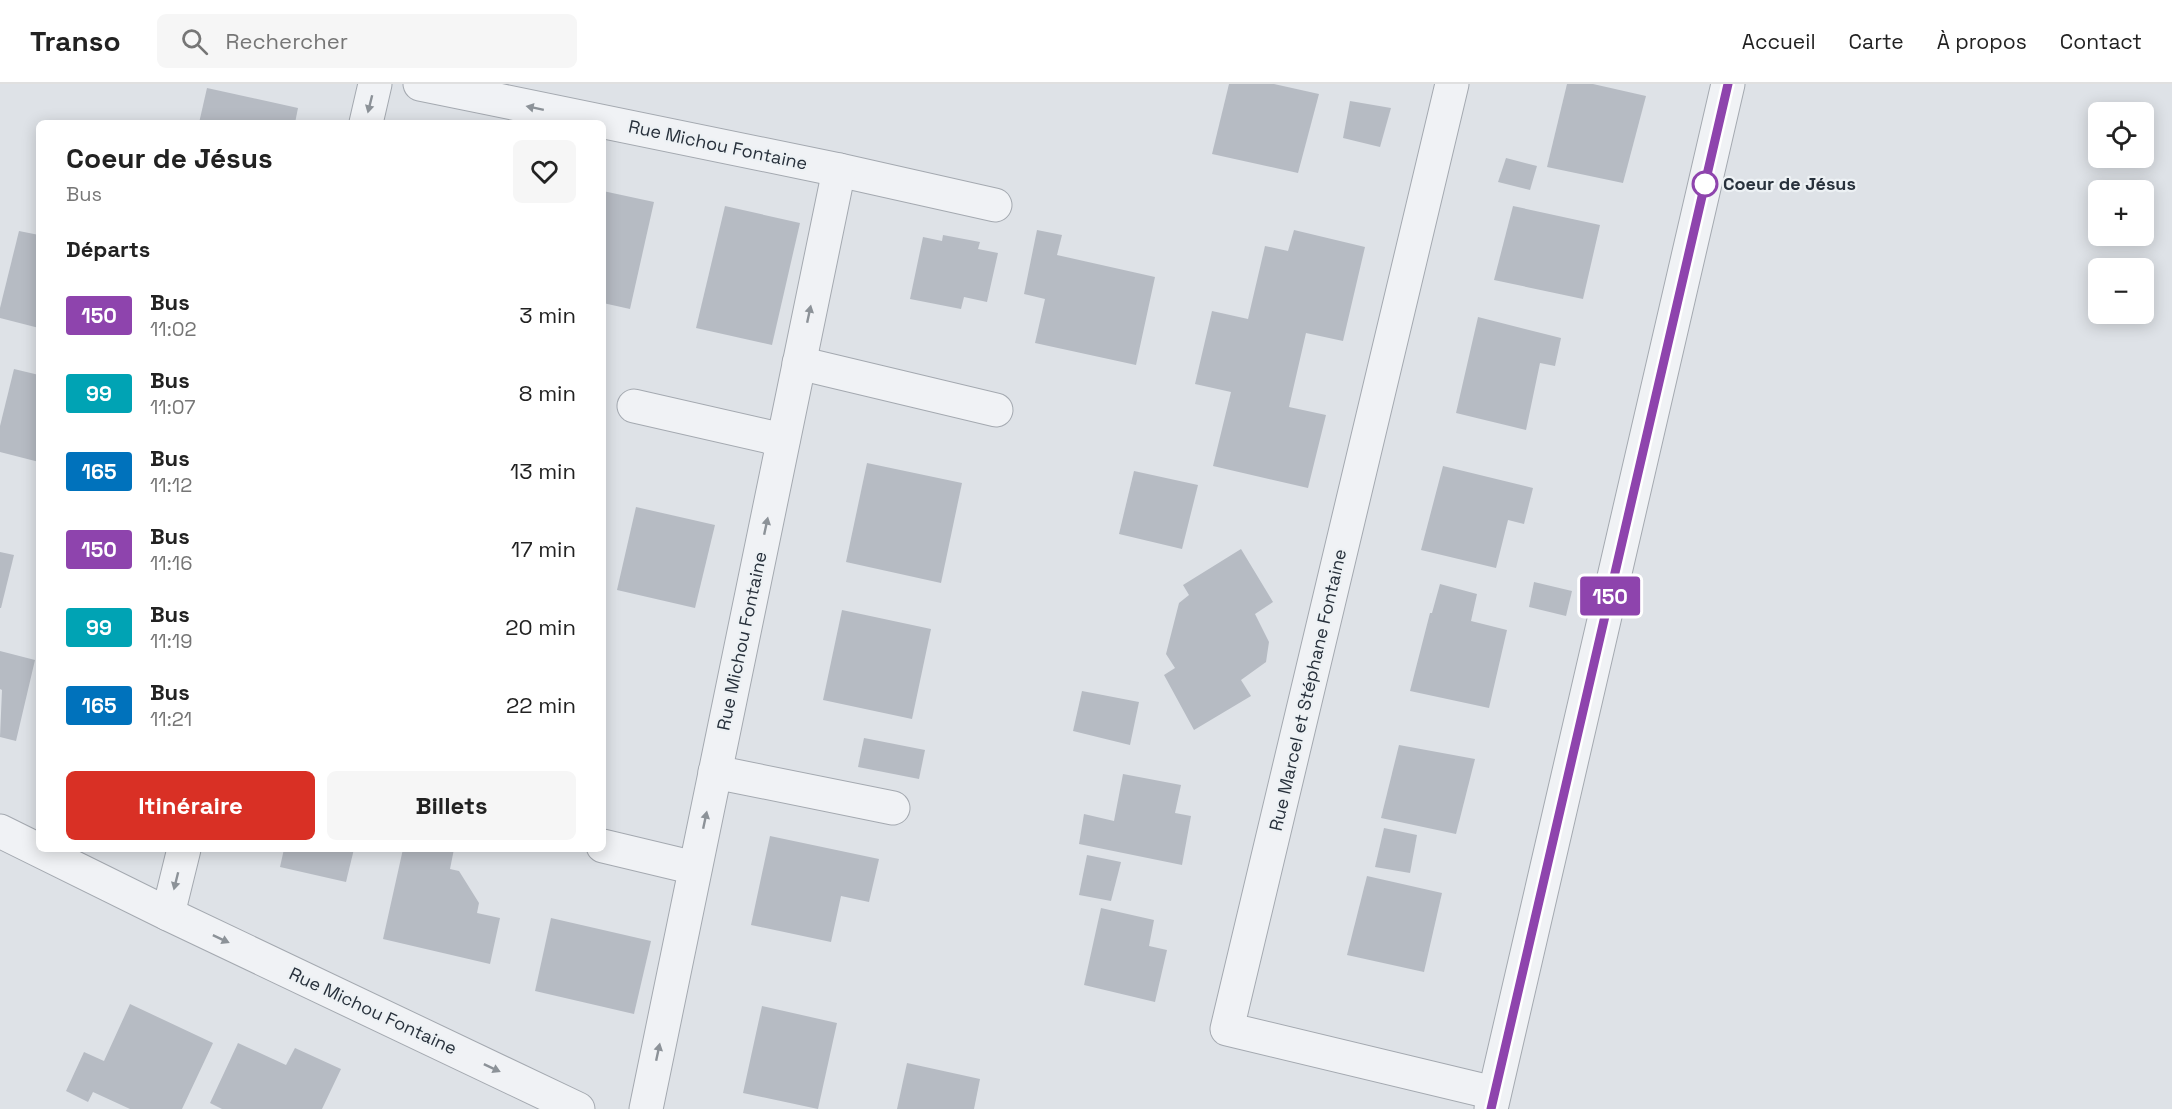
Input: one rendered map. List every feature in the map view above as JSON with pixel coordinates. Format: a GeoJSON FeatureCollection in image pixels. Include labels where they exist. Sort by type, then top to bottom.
{"type":"FeatureCollection","features":[{"type":"Feature","properties":{"kind":"street"},"geometry":{"type":"LineString","coordinates":[[367,120],[375,84]]}},
{"type":"Feature","properties":{"kind":"street","name":"Rue Michou Fontaine"},"geometry":{"type":"LineString","coordinates":[[420,84],[595,120]]}},
{"type":"Feature","properties":{"kind":"street","name":"Rue Marcel et Stéphane Fontaine"},"geometry":{"type":"LineString","coordinates":[[1452,84],[1227,1029],[1493,1101]]}},
{"type":"Feature","properties":{"kind":"street"},"geometry":{"type":"LineString","coordinates":[[1493,1101],[1728,84]]}},
{"type":"Feature","properties":{"kind":"street","name":"Rue Michou Fontaine"},"geometry":{"type":"LineString","coordinates":[[606,122],[995,205]]}},
{"type":"Feature","properties":{"kind":"street","name":"Rue Michou Fontaine"},"geometry":{"type":"LineString","coordinates":[[646,1109],[839,170]]}},
{"type":"Feature","properties":{"kind":"street"},"geometry":{"type":"LineString","coordinates":[[799,363],[996,410]]}},
{"type":"Feature","properties":{"kind":"street"},"geometry":{"type":"LineString","coordinates":[[634,406],[783,440]]}},
{"type":"Feature","properties":{"kind":"street"},"geometry":{"type":"LineString","coordinates":[[715,772],[893,808]]}},
{"type":"Feature","properties":{"kind":"street","name":"Rue Michou Fontaine"},"geometry":{"type":"LineString","coordinates":[[0,831],[36,849]]}},
{"type":"Feature","properties":{"kind":"street"},"geometry":{"type":"LineString","coordinates":[[606,847],[695,868]]}},
{"type":"Feature","properties":{"kind":"street","name":"Rue Michou Fontaine"},"geometry":{"type":"LineString","coordinates":[[43,852],[578,1109]]}},
{"type":"Feature","properties":{"kind":"street"},"geometry":{"type":"LineString","coordinates":[[168,914],[183,852]]}},
{"type":"Feature","properties":{"kind":"building"},"geometry":{"type":"Polygon","coordinates":[[[1229,84],[1274,84],[1319,94],[1298,173],[1212,154],[1229,84]]]}},
{"type":"Feature","properties":{"kind":"building"},"geometry":{"type":"Polygon","coordinates":[[[1567,84],[1593,84],[1646,96],[1623,183],[1547,167],[1567,84]]]}},
{"type":"Feature","properties":{"kind":"building"},"geometry":{"type":"Polygon","coordinates":[[[207,88],[298,108],[296,120],[200,120],[207,88]]]}},
{"type":"Feature","properties":{"kind":"building"},"geometry":{"type":"Polygon","coordinates":[[[1350,101],[1391,108],[1380,147],[1343,138],[1350,101]]]}},
{"type":"Feature","properties":{"kind":"building"},"geometry":{"type":"Polygon","coordinates":[[[1506,158],[1537,166],[1530,190],[1498,182],[1506,158]]]}},
{"type":"Feature","properties":{"kind":"building"},"geometry":{"type":"Polygon","coordinates":[[[606,192],[654,202],[630,309],[606,304],[606,192]]]}},
{"type":"Feature","properties":{"kind":"building"},"geometry":{"type":"Polygon","coordinates":[[[725,206],[800,223],[772,345],[696,328],[725,206]]]}},
{"type":"Feature","properties":{"kind":"building"},"geometry":{"type":"Polygon","coordinates":[[[1513,206],[1600,225],[1583,299],[1494,280],[1513,206]]]}},
{"type":"Feature","properties":{"kind":"building"},"geometry":{"type":"Polygon","coordinates":[[[1037,230],[1062,235],[1057,255],[1155,277],[1136,365],[1035,343],[1045,299],[1024,294],[1037,230]]]}},
{"type":"Feature","properties":{"kind":"building"},"geometry":{"type":"Polygon","coordinates":[[[1294,230],[1365,247],[1343,341],[1306,333],[1289,407],[1326,415],[1308,488],[1213,466],[1231,392],[1195,384],[1212,311],[1248,319],[1265,246],[1288,251],[1294,230]]]}},
{"type":"Feature","properties":{"kind":"building"},"geometry":{"type":"Polygon","coordinates":[[[19,231],[36,234],[36,327],[0,318],[0,308],[19,231]]]}},
{"type":"Feature","properties":{"kind":"building"},"geometry":{"type":"Polygon","coordinates":[[[943,235],[980,242],[978,249],[998,253],[987,302],[964,297],[961,309],[910,299],[923,237],[942,241],[943,235]]]}},
{"type":"Feature","properties":{"kind":"building"},"geometry":{"type":"Polygon","coordinates":[[[1478,317],[1561,338],[1555,366],[1540,363],[1526,430],[1456,413],[1478,317]]]}},
{"type":"Feature","properties":{"kind":"building"},"geometry":{"type":"Polygon","coordinates":[[[14,369],[36,374],[36,461],[0,452],[0,426],[14,369]]]}},
{"type":"Feature","properties":{"kind":"building"},"geometry":{"type":"Polygon","coordinates":[[[867,463],[962,483],[941,583],[846,562],[867,463]]]}},
{"type":"Feature","properties":{"kind":"building"},"geometry":{"type":"Polygon","coordinates":[[[1443,466],[1533,488],[1524,524],[1508,520],[1496,568],[1421,550],[1443,466]]]}},
{"type":"Feature","properties":{"kind":"building"},"geometry":{"type":"Polygon","coordinates":[[[1134,471],[1198,485],[1182,549],[1119,534],[1134,471]]]}},
{"type":"Feature","properties":{"kind":"building"},"geometry":{"type":"Polygon","coordinates":[[[636,507],[715,525],[695,608],[617,590],[636,507]]]}},
{"type":"Feature","properties":{"kind":"building"},"geometry":{"type":"Polygon","coordinates":[[[1241,549],[1273,602],[1255,614],[1269,642],[1266,662],[1241,680],[1251,696],[1194,730],[1164,675],[1175,668],[1166,654],[1179,603],[1189,595],[1183,585],[1241,549]]]}},
{"type":"Feature","properties":{"kind":"building"},"geometry":{"type":"Polygon","coordinates":[[[0,552],[14,555],[1,608],[0,608],[0,552]]]}},
{"type":"Feature","properties":{"kind":"building"},"geometry":{"type":"Polygon","coordinates":[[[1534,582],[1572,591],[1566,616],[1529,607],[1534,582]]]}},
{"type":"Feature","properties":{"kind":"building"},"geometry":{"type":"Polygon","coordinates":[[[1440,584],[1477,594],[1471,621],[1507,630],[1489,708],[1410,691],[1440,584]]]}},
{"type":"Feature","properties":{"kind":"building"},"geometry":{"type":"Polygon","coordinates":[[[842,610],[931,629],[912,719],[823,700],[842,610]]]}},
{"type":"Feature","properties":{"kind":"building"},"geometry":{"type":"Polygon","coordinates":[[[0,651],[35,660],[16,741],[0,737],[2,690],[0,689],[0,651]]]}},
{"type":"Feature","properties":{"kind":"building"},"geometry":{"type":"Polygon","coordinates":[[[1082,691],[1139,702],[1130,745],[1073,731],[1082,691]]]}},
{"type":"Feature","properties":{"kind":"building"},"geometry":{"type":"Polygon","coordinates":[[[864,738],[925,750],[919,779],[858,767],[864,738]]]}},
{"type":"Feature","properties":{"kind":"building"},"geometry":{"type":"Polygon","coordinates":[[[1399,745],[1475,759],[1456,834],[1381,818],[1399,745]]]}},
{"type":"Feature","properties":{"kind":"building"},"geometry":{"type":"Polygon","coordinates":[[[1123,774],[1181,785],[1175,813],[1191,816],[1182,865],[1079,844],[1084,814],[1114,821],[1123,774]]]}},
{"type":"Feature","properties":{"kind":"building"},"geometry":{"type":"Polygon","coordinates":[[[1384,828],[1417,835],[1410,873],[1375,867],[1384,828]]]}},
{"type":"Feature","properties":{"kind":"building"},"geometry":{"type":"Polygon","coordinates":[[[770,836],[879,859],[869,902],[841,896],[831,942],[751,925],[770,836]]]}},
{"type":"Feature","properties":{"kind":"building"},"geometry":{"type":"Polygon","coordinates":[[[283,852],[353,852],[346,882],[280,867],[283,852]]]}},
{"type":"Feature","properties":{"kind":"building"},"geometry":{"type":"Polygon","coordinates":[[[402,852],[453,852],[450,869],[459,871],[479,903],[477,913],[500,918],[490,964],[383,939],[402,852]]]}},
{"type":"Feature","properties":{"kind":"building"},"geometry":{"type":"Polygon","coordinates":[[[1087,855],[1121,862],[1111,901],[1079,895],[1087,855]]]}},
{"type":"Feature","properties":{"kind":"building"},"geometry":{"type":"Polygon","coordinates":[[[1367,876],[1442,893],[1424,972],[1347,955],[1367,876]]]}},
{"type":"Feature","properties":{"kind":"building"},"geometry":{"type":"Polygon","coordinates":[[[1101,908],[1154,920],[1149,946],[1167,950],[1155,1002],[1084,985],[1101,908]]]}},
{"type":"Feature","properties":{"kind":"building"},"geometry":{"type":"Polygon","coordinates":[[[551,918],[651,941],[634,1014],[535,991],[551,918]]]}},
{"type":"Feature","properties":{"kind":"building"},"geometry":{"type":"Polygon","coordinates":[[[130,1004],[213,1043],[182,1109],[130,1109],[93,1092],[88,1102],[66,1091],[84,1052],[104,1061],[130,1004]]]}},
{"type":"Feature","properties":{"kind":"building"},"geometry":{"type":"Polygon","coordinates":[[[762,1006],[837,1023],[818,1109],[743,1093],[762,1006]]]}},
{"type":"Feature","properties":{"kind":"building"},"geometry":{"type":"Polygon","coordinates":[[[238,1043],[286,1065],[295,1048],[341,1069],[322,1109],[222,1109],[210,1103],[238,1043]]]}},
{"type":"Feature","properties":{"kind":"building"},"geometry":{"type":"Polygon","coordinates":[[[907,1063],[980,1079],[974,1109],[897,1109],[907,1063]]]}},
{"type":"Feature","properties":{"kind":"bus line","name":"150"},"geometry":{"type":"LineString","coordinates":[[1491,1109],[1728,84]]}},
{"type":"Feature","properties":{"kind":"place","name":"Coeur de Jésus"},"geometry":{"type":"Point","coordinates":[1705,184]}}]}
